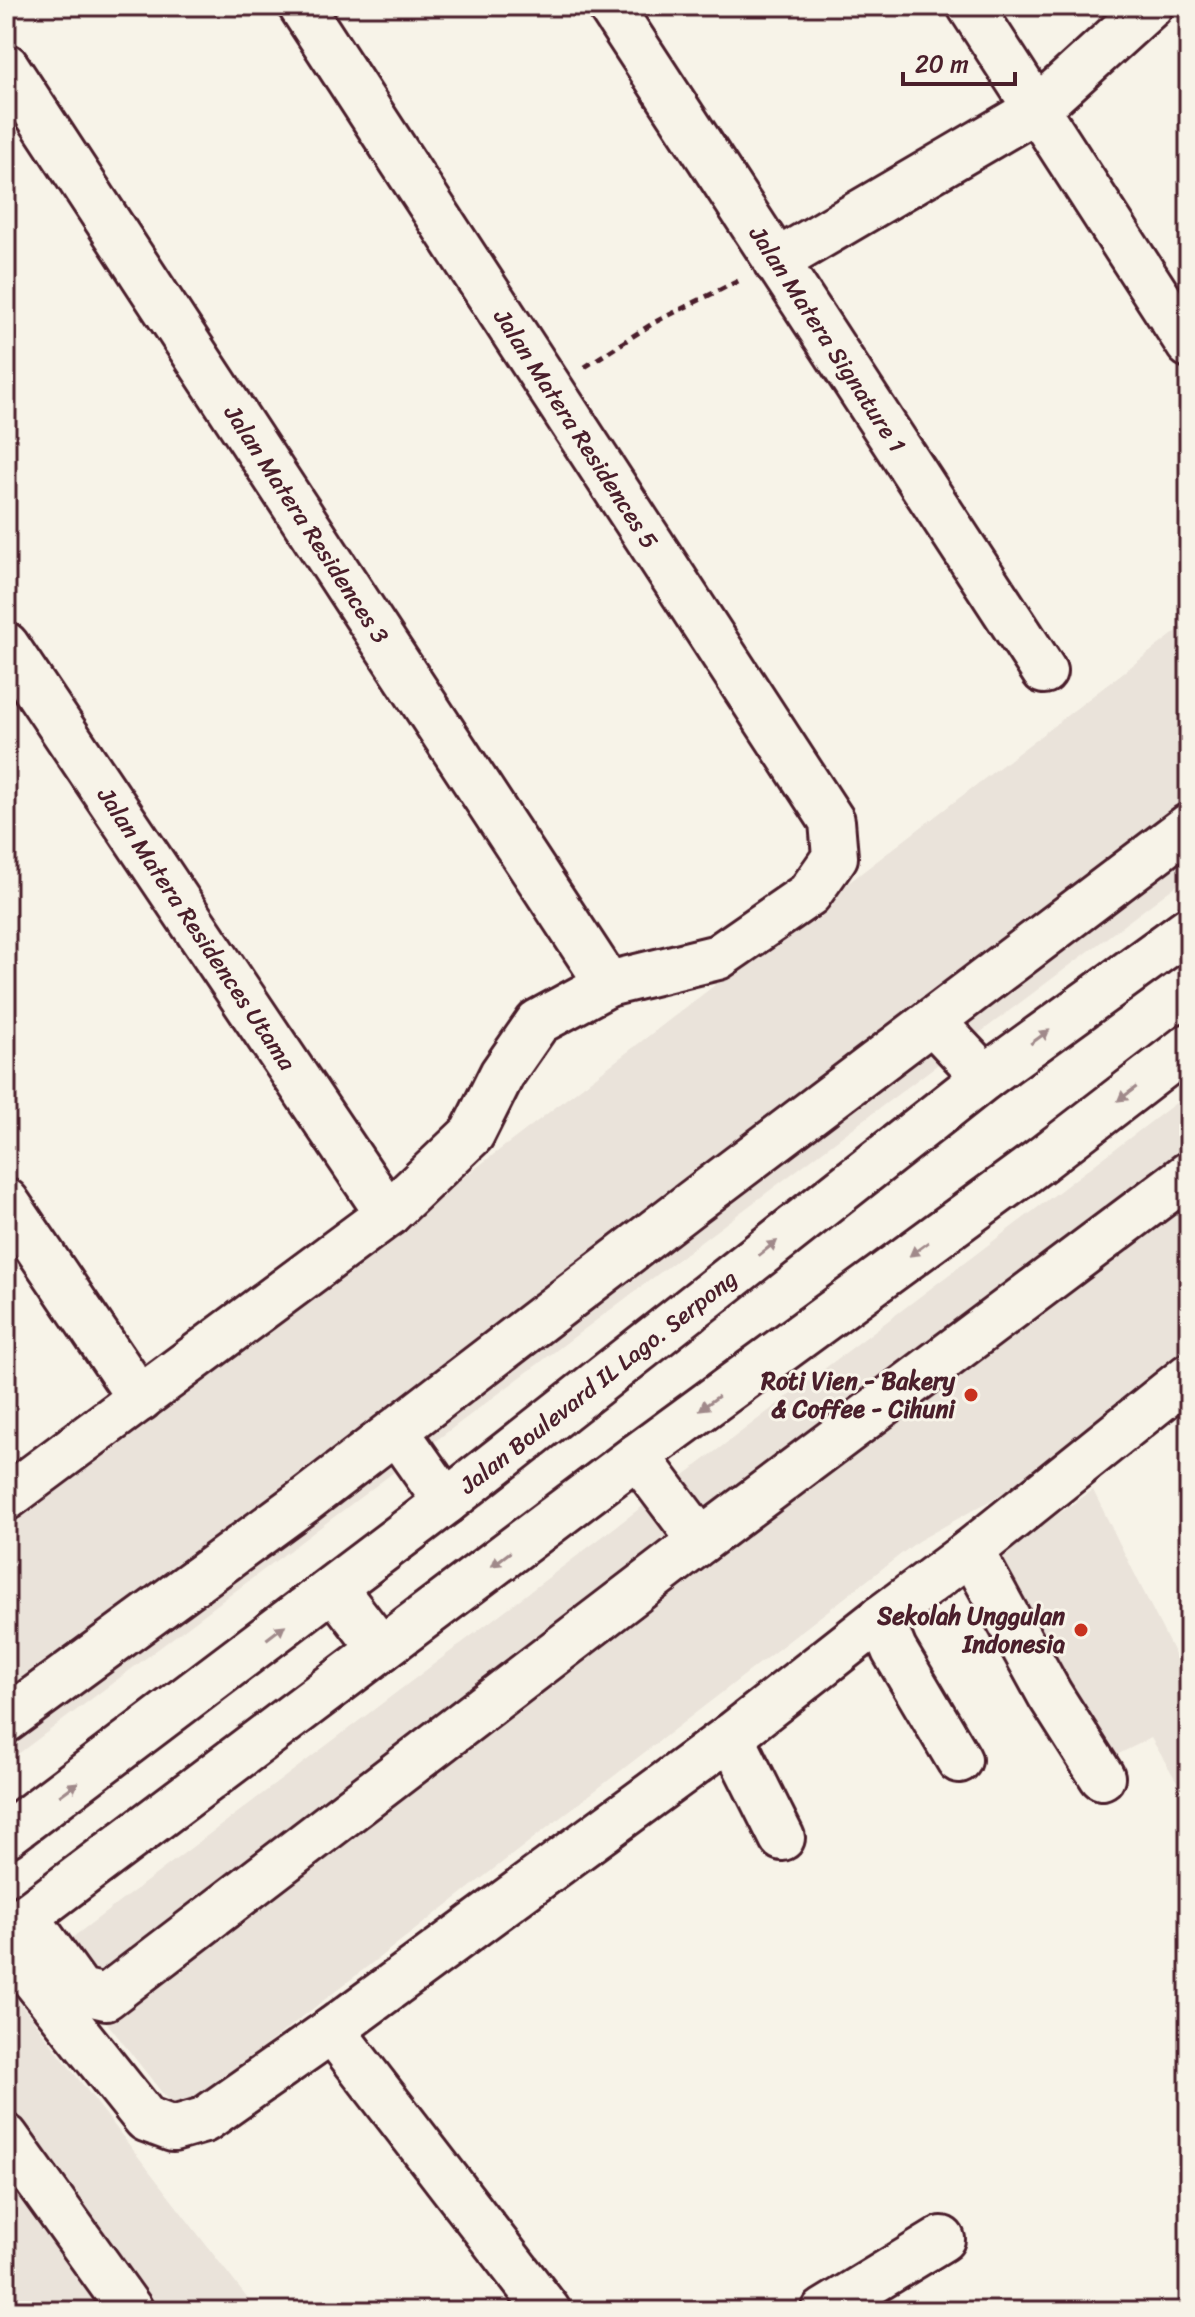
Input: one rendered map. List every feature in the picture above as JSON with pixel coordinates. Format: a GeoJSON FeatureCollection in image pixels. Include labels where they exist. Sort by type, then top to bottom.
{"type":"FeatureCollection","features":[{"type":"Feature","properties":{"kind":"street","name":"Jalan Matera Residences 5"},"geometry":{"type":"LineString","coordinates":[[301,6],[832,821],[835,857],[809,894],[718,957],[608,984]]}},
{"type":"Feature","properties":{"kind":"street","name":"Jalan Matera Signature 1"},"geometry":{"type":"LineString","coordinates":[[610,6],[1044,671]]}},
{"type":"Feature","properties":{"kind":"street"},"geometry":{"type":"LineString","coordinates":[[970,6],[1189,345]]}},
{"type":"Feature","properties":{"kind":"street"},"geometry":{"type":"LineString","coordinates":[[776,262],[1037,109],[1150,6]]}},
{"type":"Feature","properties":{"kind":"street","name":"Jalan Matera Residences 3"},"geometry":{"type":"LineString","coordinates":[[6,66],[608,984]]}},
{"type":"Feature","properties":{"kind":"street","name":"Jalan Matera Residences Utama"},"geometry":{"type":"LineString","coordinates":[[6,645],[388,1214]]}},
{"type":"Feature","properties":{"kind":"street"},"geometry":{"type":"LineString","coordinates":[[6,1720],[396,1431],[1189,826]]}},
{"type":"Feature","properties":{"kind":"street","name":"Jalan Boulevard IL Lago. Serpong"},"geometry":{"type":"LineString","coordinates":[[6,1835],[446,1502],[985,1077],[1189,929]]}},
{"type":"Feature","properties":{"kind":"street"},"geometry":{"type":"LineString","coordinates":[[6,1498],[388,1214],[472,1134],[502,1074],[538,1022],[608,984]]}},
{"type":"Feature","properties":{"kind":"street"},"geometry":{"type":"LineString","coordinates":[[932,1021],[985,1077]]}},
{"type":"Feature","properties":{"kind":"street"},"geometry":{"type":"LineString","coordinates":[[13,1931],[637,1456],[1028,1169],[1189,1046]]}},
{"type":"Feature","properties":{"kind":"street"},"geometry":{"type":"LineString","coordinates":[[13,1931],[80,1991],[106,1997],[701,1541],[1189,1174]]}},
{"type":"Feature","properties":{"kind":"street"},"geometry":{"type":"LineString","coordinates":[[6,1201],[140,1399]]}},
{"type":"Feature","properties":{"kind":"street"},"geometry":{"type":"LineString","coordinates":[[13,1931],[146,2119],[173,2129],[204,2120],[332,2030],[731,1736],[971,1551],[1189,1376]]}},
{"type":"Feature","properties":{"kind":"street"},"geometry":{"type":"LineString","coordinates":[[396,1431],[446,1502]]}},
{"type":"Feature","properties":{"kind":"street"},"geometry":{"type":"LineString","coordinates":[[637,1456],[701,1541]]}},
{"type":"Feature","properties":{"kind":"street"},"geometry":{"type":"LineString","coordinates":[[971,1551],[1050,1695],[1102,1777]]}},
{"type":"Feature","properties":{"kind":"street"},"geometry":{"type":"LineString","coordinates":[[334,1588],[381,1649]]}},
{"type":"Feature","properties":{"kind":"street"},"geometry":{"type":"LineString","coordinates":[[881,1618],[894,1650],[959,1760]]}},
{"type":"Feature","properties":{"kind":"street"},"geometry":{"type":"LineString","coordinates":[[731,1736],[782,1838]]}},
{"type":"Feature","properties":{"kind":"street"},"geometry":{"type":"LineString","coordinates":[[332,2030],[548,2311]]}},
{"type":"Feature","properties":{"kind":"street"},"geometry":{"type":"LineString","coordinates":[[14,2168],[131,2311]]}},
{"type":"Feature","properties":{"kind":"street"},"geometry":{"type":"LineString","coordinates":[[824,2311],[942,2239]]}},
{"type":"Feature","properties":{"kind":"path"},"geometry":{"type":"LineString","coordinates":[[550,389],[655,322],[776,262]]}},
{"type":"Feature","properties":{"kind":"shaded area"},"geometry":{"type":"Polygon","coordinates":[[[1189,622],[1189,876],[6,1763],[6,1528],[1189,622]]]}},
{"type":"Feature","properties":{"kind":"shaded area"},"geometry":{"type":"Polygon","coordinates":[[[1189,1093],[1189,1359],[1043,1471],[918,1541],[178,2113],[52,1953],[1189,1093]]]}},
{"type":"Feature","properties":{"kind":"shaded area","name":"Sekolah Unggulan Indonesia"},"geometry":{"type":"Polygon","coordinates":[[[1093,1490],[1189,1683],[1189,1802],[1151,1738],[1084,1771],[967,1577],[1093,1490]]]}},
{"type":"Feature","properties":{"kind":"shaded area"},"geometry":{"type":"Polygon","coordinates":[[[10,1990],[257,2311],[6,2311],[6,1993],[10,1990]]]}},
{"type":"Feature","properties":{"kind":"place","name":"Roti Vien - Bakery & Coffee - Cihuni"},"geometry":{"type":"Point","coordinates":[971,1395]}},
{"type":"Feature","properties":{"kind":"place","name":"Sekolah Unggulan Indonesia"},"geometry":{"type":"Point","coordinates":[1081,1630]}}]}
